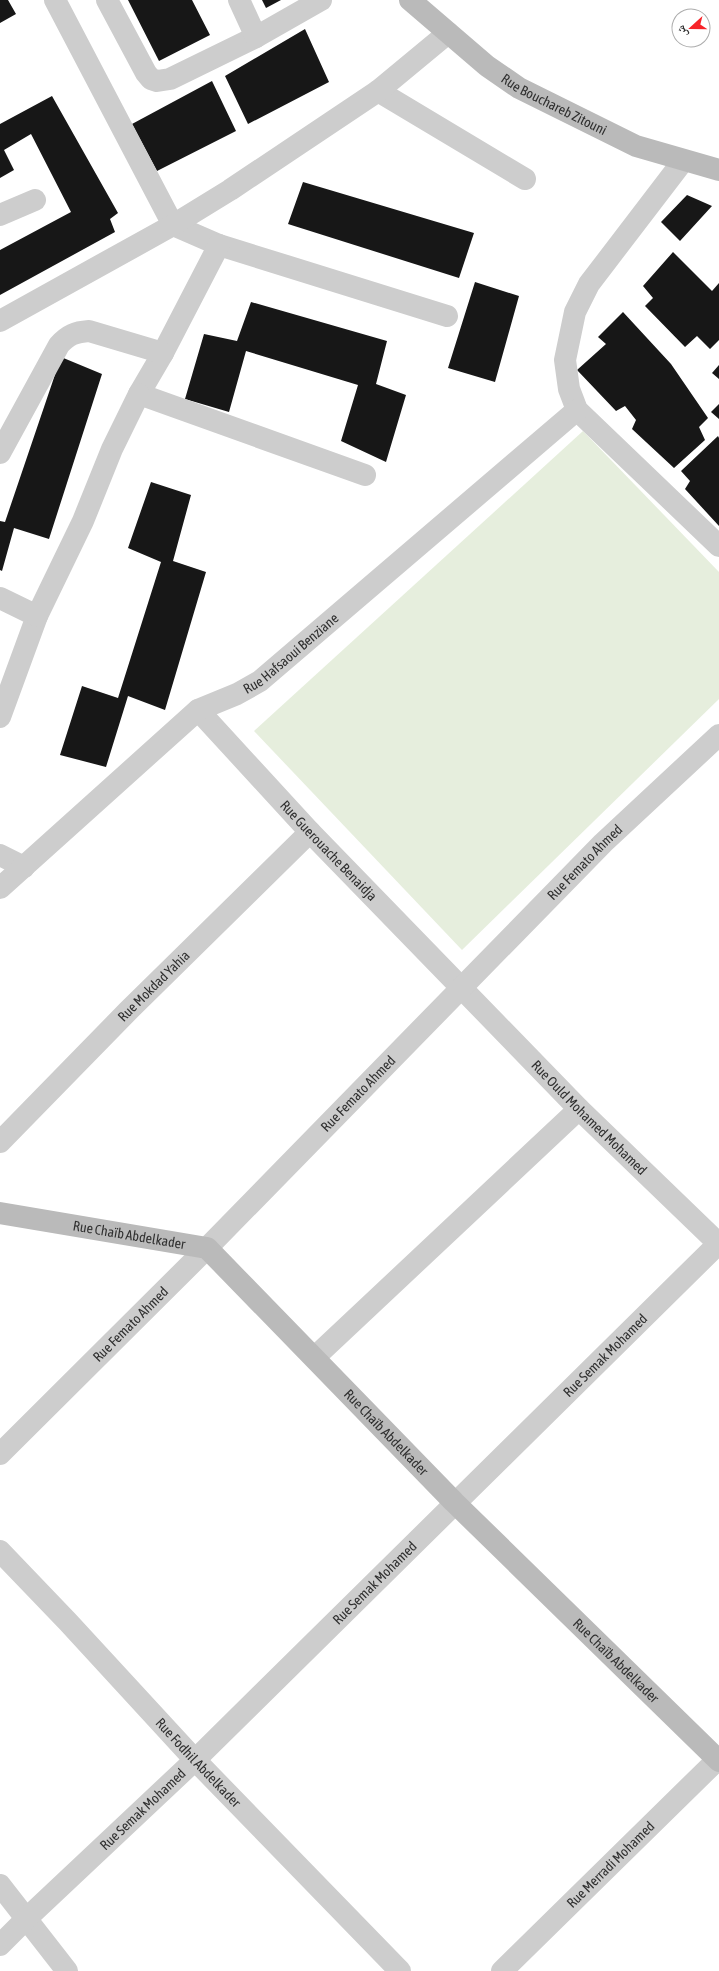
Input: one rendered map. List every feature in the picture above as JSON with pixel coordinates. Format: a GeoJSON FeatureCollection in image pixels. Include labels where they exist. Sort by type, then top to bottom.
{"type":"FeatureCollection","features":[{"type":"Feature","properties":{"kind":"street"},"geometry":{"type":"LineString","coordinates":[[55,0],[173,225],[219,245],[447,316]]}},
{"type":"Feature","properties":{"kind":"street"},"geometry":{"type":"LineString","coordinates":[[107,0],[146,73],[151,78],[163,81],[179,75],[256,37],[321,0]]}},
{"type":"Feature","properties":{"kind":"street"},"geometry":{"type":"LineString","coordinates":[[239,0],[256,37]]}},
{"type":"Feature","properties":{"kind":"street","name":"Rue Bouchareb Zitouni"},"geometry":{"type":"LineString","coordinates":[[410,0],[487,66],[525,91],[636,146],[683,161],[719,170]]}},
{"type":"Feature","properties":{"kind":"street"},"geometry":{"type":"LineString","coordinates":[[0,321],[173,225],[230,190],[378,91],[448,33]]}},
{"type":"Feature","properties":{"kind":"street"},"geometry":{"type":"LineString","coordinates":[[378,91],[525,179]]}},
{"type":"Feature","properties":{"kind":"street"},"geometry":{"type":"LineString","coordinates":[[683,161],[589,284],[574,312],[565,360],[569,389],[577,410],[719,546]]}},
{"type":"Feature","properties":{"kind":"street"},"geometry":{"type":"LineString","coordinates":[[0,215],[35,200]]}},
{"type":"Feature","properties":{"kind":"street"},"geometry":{"type":"LineString","coordinates":[[0,717],[37,616],[83,521],[112,449],[139,394],[163,353],[219,245]]}},
{"type":"Feature","properties":{"kind":"street"},"geometry":{"type":"LineString","coordinates":[[0,453],[59,345],[67,336],[77,332],[89,331],[163,353]]}},
{"type":"Feature","properties":{"kind":"street"},"geometry":{"type":"LineString","coordinates":[[139,394],[365,475]]}},
{"type":"Feature","properties":{"kind":"street","name":"Rue Hafsaoui Benziane"},"geometry":{"type":"LineString","coordinates":[[0,888],[198,710],[223,700],[260,681],[577,410]]}},
{"type":"Feature","properties":{"kind":"street"},"geometry":{"type":"LineString","coordinates":[[0,598],[37,616]]}},
{"type":"Feature","properties":{"kind":"street","name":"Rue Guerouache Benaidja"},"geometry":{"type":"LineString","coordinates":[[198,710],[310,832],[462,989]]}},
{"type":"Feature","properties":{"kind":"street","name":"Rue Femato Ahmed"},"geometry":{"type":"LineString","coordinates":[[0,1454],[208,1248],[462,989],[603,842],[718,737]]}},
{"type":"Feature","properties":{"kind":"street","name":"Rue Mokdad Yahia"},"geometry":{"type":"LineString","coordinates":[[0,1142],[128,1012],[310,832]]}},
{"type":"Feature","properties":{"kind":"street"},"geometry":{"type":"LineString","coordinates":[[0,855],[24,867]]}},
{"type":"Feature","properties":{"kind":"street","name":"Rue Ould Mohamed Mohamed"},"geometry":{"type":"LineString","coordinates":[[462,989],[579,1109],[719,1243]]}},
{"type":"Feature","properties":{"kind":"street"},"geometry":{"type":"LineString","coordinates":[[315,1357],[579,1109]]}},
{"type":"Feature","properties":{"kind":"street","name":"Rue Chaïb Abdelkader"},"geometry":{"type":"LineString","coordinates":[[0,1213],[208,1248],[454,1502],[718,1760]]}},
{"type":"Feature","properties":{"kind":"street","name":"Rue Semak Mohamed"},"geometry":{"type":"LineString","coordinates":[[0,1945],[195,1760],[454,1502],[719,1243]]}},
{"type":"Feature","properties":{"kind":"street","name":"Rue Fodhil Abdelkader"},"geometry":{"type":"LineString","coordinates":[[0,1551],[68,1622],[195,1760],[400,1971]]}},
{"type":"Feature","properties":{"kind":"street","name":"Rue Merradi Mohamed"},"geometry":{"type":"LineString","coordinates":[[502,1971],[718,1760]]}},
{"type":"Feature","properties":{"kind":"street"},"geometry":{"type":"LineString","coordinates":[[0,1885],[67,1971]]}},
{"type":"Feature","properties":{"kind":"green space"},"geometry":{"type":"Polygon","coordinates":[[[583,431],[719,572],[719,699],[462,950],[254,731],[583,431]]]}},
{"type":"Feature","properties":{"kind":"building"},"geometry":{"type":"Polygon","coordinates":[[[0,0],[8,0],[16,14],[0,23],[0,0]]]}},
{"type":"Feature","properties":{"kind":"building"},"geometry":{"type":"Polygon","coordinates":[[[128,0],[192,0],[210,35],[159,61],[128,0]]]}},
{"type":"Feature","properties":{"kind":"building"},"geometry":{"type":"Polygon","coordinates":[[[262,0],[281,0],[266,8],[262,0]]]}},
{"type":"Feature","properties":{"kind":"building"},"geometry":{"type":"Polygon","coordinates":[[[305,29],[329,82],[248,124],[225,76],[305,29]]]}},
{"type":"Feature","properties":{"kind":"building"},"geometry":{"type":"Polygon","coordinates":[[[212,81],[236,131],[157,171],[132,124],[212,81]]]}},
{"type":"Feature","properties":{"kind":"building"},"geometry":{"type":"Polygon","coordinates":[[[52,96],[118,213],[110,219],[115,232],[0,295],[0,250],[71,212],[31,134],[4,150],[14,170],[0,178],[0,124],[52,96]]]}},
{"type":"Feature","properties":{"kind":"building"},"geometry":{"type":"Polygon","coordinates":[[[303,182],[474,233],[459,278],[288,224],[303,182]]]}},
{"type":"Feature","properties":{"kind":"building"},"geometry":{"type":"Polygon","coordinates":[[[687,195],[712,206],[680,241],[661,222],[687,195]]]}},
{"type":"Feature","properties":{"kind":"building"},"geometry":{"type":"Polygon","coordinates":[[[673,252],[712,291],[719,283],[719,340],[710,349],[697,336],[685,347],[645,306],[653,298],[643,286],[673,252]]]}},
{"type":"Feature","properties":{"kind":"building"},"geometry":{"type":"Polygon","coordinates":[[[475,282],[519,296],[495,382],[448,368],[475,282]]]}},
{"type":"Feature","properties":{"kind":"building"},"geometry":{"type":"Polygon","coordinates":[[[251,302],[387,341],[376,384],[406,395],[386,462],[341,441],[358,385],[246,351],[229,412],[185,399],[204,334],[237,341],[251,302]]]}},
{"type":"Feature","properties":{"kind":"building"},"geometry":{"type":"Polygon","coordinates":[[[623,312],[671,364],[708,418],[699,427],[705,440],[674,468],[632,429],[636,420],[625,406],[616,411],[577,370],[606,344],[598,337],[623,312]]]}},
{"type":"Feature","properties":{"kind":"building"},"geometry":{"type":"Polygon","coordinates":[[[61,357],[102,374],[49,539],[14,528],[2,571],[0,570],[0,521],[5,522],[61,357]]]}},
{"type":"Feature","properties":{"kind":"building"},"geometry":{"type":"Polygon","coordinates":[[[719,365],[719,379],[712,373],[719,365]]]}},
{"type":"Feature","properties":{"kind":"building"},"geometry":{"type":"Polygon","coordinates":[[[719,404],[719,419],[711,412],[719,404]]]}},
{"type":"Feature","properties":{"kind":"building"},"geometry":{"type":"Polygon","coordinates":[[[718,436],[719,526],[685,489],[690,481],[681,471],[718,436]]]}},
{"type":"Feature","properties":{"kind":"building"},"geometry":{"type":"Polygon","coordinates":[[[151,482],[191,495],[173,561],[206,572],[165,710],[128,696],[106,767],[60,755],[82,686],[118,698],[161,562],[128,548],[151,482]]]}}]}
